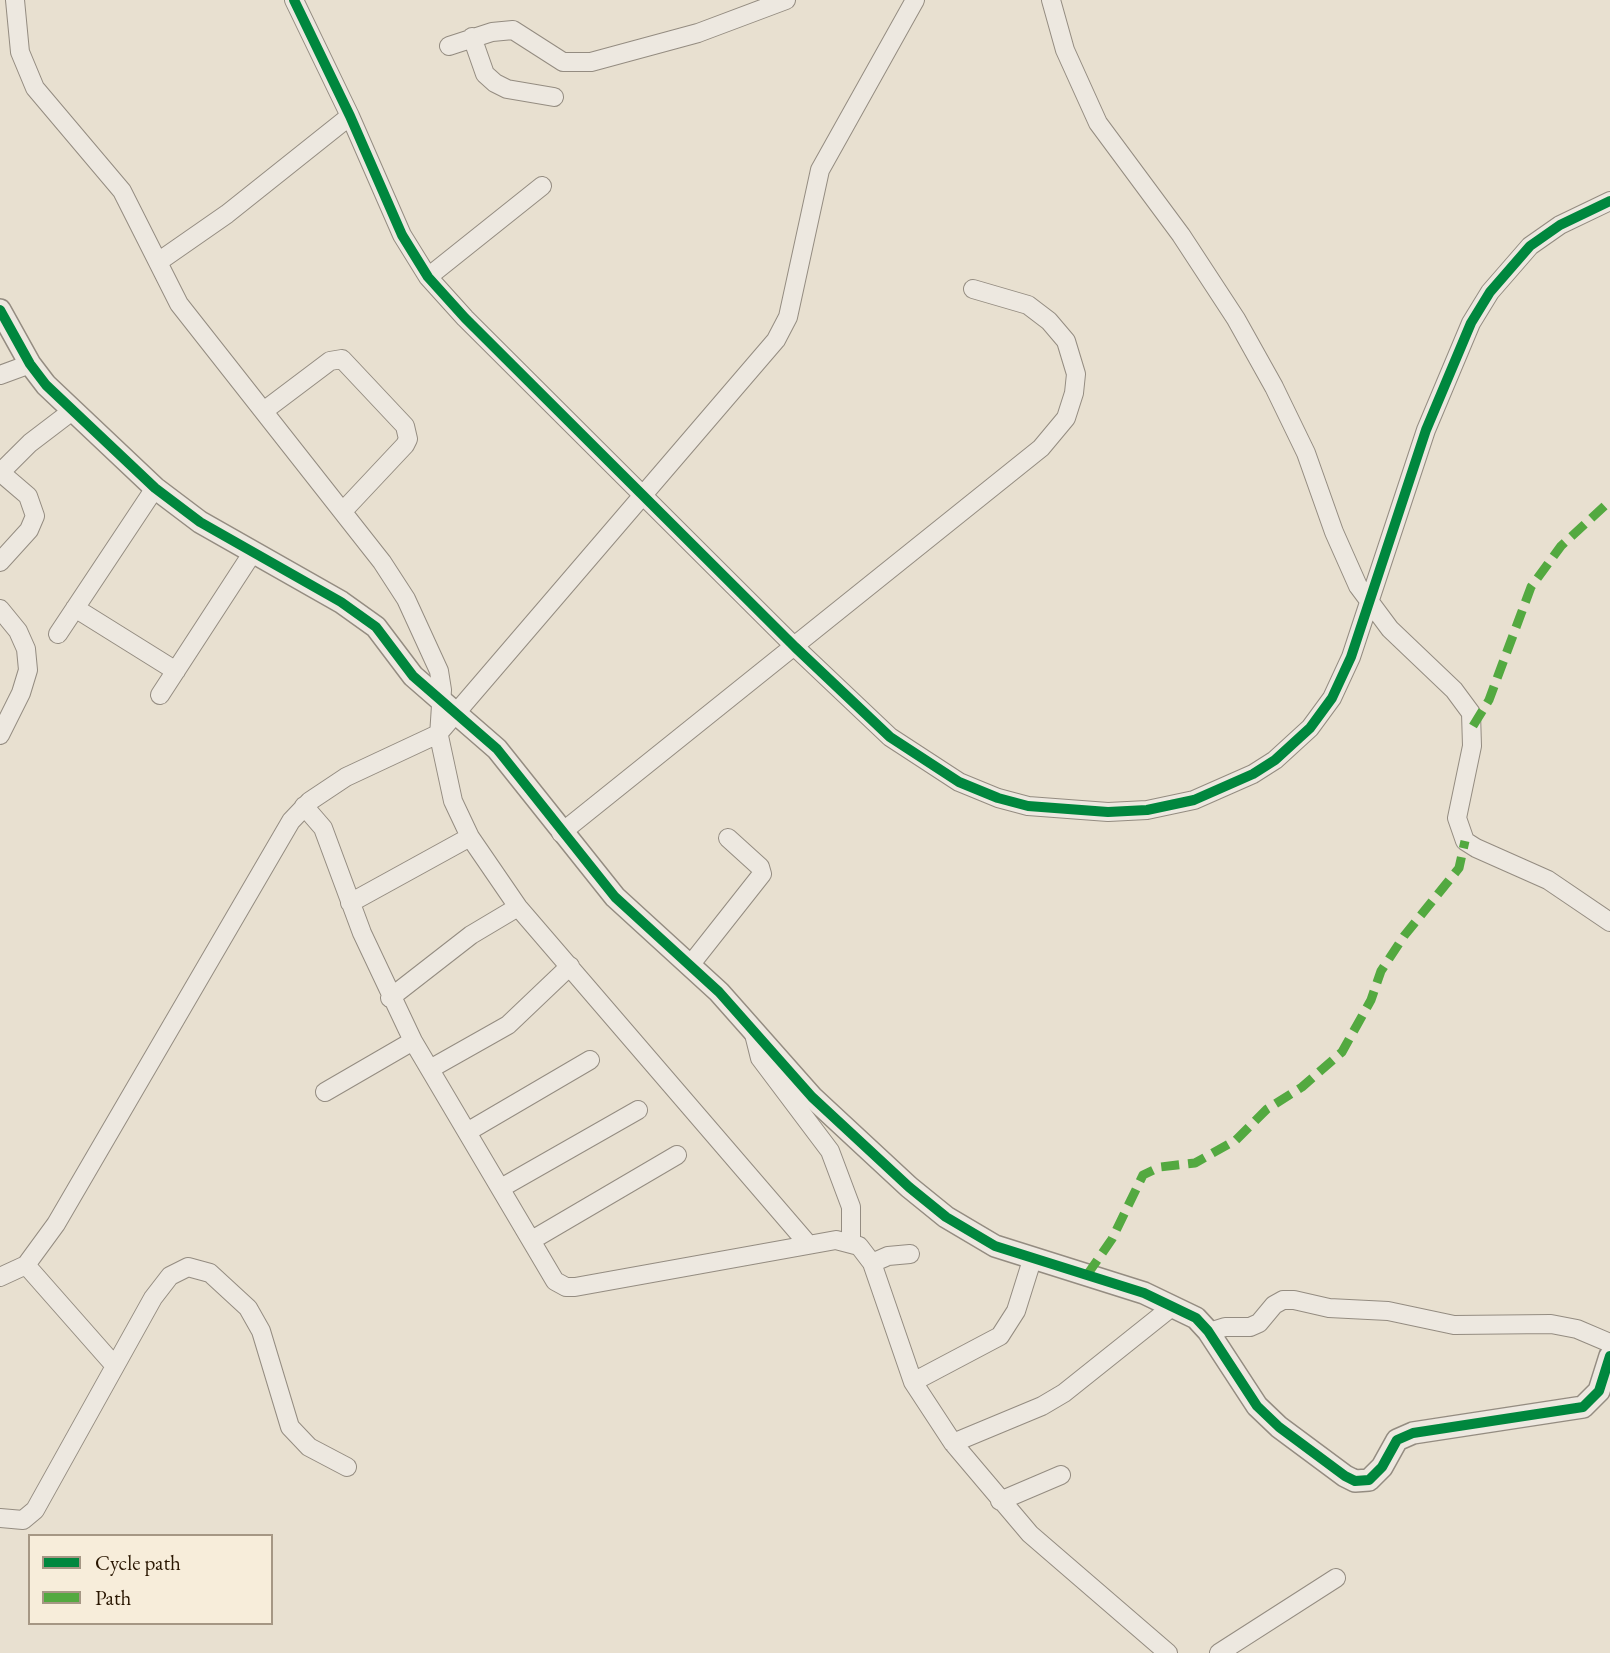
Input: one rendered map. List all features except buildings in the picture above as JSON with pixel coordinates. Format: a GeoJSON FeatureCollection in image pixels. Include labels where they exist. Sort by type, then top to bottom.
{"type":"FeatureCollection","features":[{"type":"Feature","properties":{"kind":"street"},"geometry":{"type":"LineString","coordinates":[[15,0],[20,52],[29,79],[50,108],[122,191],[188,316],[265,410],[382,562],[413,612],[439,671],[449,707]]}},
{"type":"Feature","properties":{"kind":"street"},"geometry":{"type":"LineString","coordinates":[[294,0],[351,116],[402,234],[429,277],[465,318],[795,648],[899,745],[968,786],[1015,803],[1049,809],[1088,813],[1137,811],[1171,806],[1214,793],[1254,774],[1293,745],[1332,698],[1351,657],[1434,406],[1471,323],[1497,284],[1530,246],[1560,225],[1610,201]]}},
{"type":"Feature","properties":{"kind":"street"},"geometry":{"type":"LineString","coordinates":[[449,46],[492,32],[516,31],[563,62],[591,62],[698,33],[786,0]]}},
{"type":"Feature","properties":{"kind":"street"},"geometry":{"type":"LineString","coordinates":[[808,1244],[518,907],[470,837],[453,801],[438,734],[449,707],[642,494],[783,329],[820,170],[915,0]]}},
{"type":"Feature","properties":{"kind":"street"},"geometry":{"type":"LineString","coordinates":[[1051,0],[1065,50],[1098,123],[1181,235],[1236,318],[1274,387],[1306,453],[1343,555],[1369,604],[1454,690],[1471,713],[1472,746],[1457,818],[1465,841],[1548,880],[1610,922]]}},
{"type":"Feature","properties":{"kind":"street"},"geometry":{"type":"LineString","coordinates":[[472,37],[485,74],[495,83],[508,89],[554,97]]}},
{"type":"Feature","properties":{"kind":"street"},"geometry":{"type":"LineString","coordinates":[[158,262],[227,214],[351,116]]}},
{"type":"Feature","properties":{"kind":"street"},"geometry":{"type":"LineString","coordinates":[[429,277],[542,186]]}},
{"type":"Feature","properties":{"kind":"street"},"geometry":{"type":"LineString","coordinates":[[561,833],[1041,448],[1066,418],[1074,393],[1076,374],[1066,341],[1049,321],[1028,306],[973,289]]}},
{"type":"Feature","properties":{"kind":"street"},"geometry":{"type":"LineString","coordinates":[[0,310],[30,365],[72,411],[155,488],[200,522],[366,618],[383,634],[413,676],[497,748],[561,833],[615,897],[691,964],[829,1114],[932,1206],[987,1242],[1032,1260],[1122,1286],[1196,1318],[1209,1332],[1257,1406],[1279,1427],[1345,1476],[1360,1482],[1378,1472],[1393,1444],[1402,1437],[1583,1407],[1599,1391],[1610,1356]]}},
{"type":"Feature","properties":{"kind":"street"},"geometry":{"type":"LineString","coordinates":[[265,410],[330,361],[342,359],[405,426],[408,439],[405,445],[343,510]]}},
{"type":"Feature","properties":{"kind":"street"},"geometry":{"type":"LineString","coordinates":[[0,375],[30,365]]}},
{"type":"Feature","properties":{"kind":"street"},"geometry":{"type":"LineString","coordinates":[[0,562],[29,530],[35,516],[28,496],[1,472],[30,443],[72,411]]}},
{"type":"Feature","properties":{"kind":"street"},"geometry":{"type":"LineString","coordinates":[[58,634],[155,488]]}},
{"type":"Feature","properties":{"kind":"street"},"geometry":{"type":"LineString","coordinates":[[160,695],[253,552]]}},
{"type":"Feature","properties":{"kind":"street"},"geometry":{"type":"LineString","coordinates":[[75,608],[176,671]]}},
{"type":"Feature","properties":{"kind":"street"},"geometry":{"type":"LineString","coordinates":[[0,609],[18,631],[26,649],[28,670],[22,693],[0,735]]}},
{"type":"Feature","properties":{"kind":"street"},"geometry":{"type":"LineString","coordinates":[[0,1277],[26,1265],[72,1197],[291,821],[304,806],[359,770],[438,734]]}},
{"type":"Feature","properties":{"kind":"street"},"geometry":{"type":"LineString","coordinates":[[304,806],[323,828],[350,903],[390,998],[555,1281],[566,1287],[575,1287],[808,1244],[836,1240],[851,1243],[865,1252],[872,1263],[913,1382],[953,1444],[1030,1534],[1168,1653]]}},
{"type":"Feature","properties":{"kind":"street"},"geometry":{"type":"LineString","coordinates":[[350,903],[470,837]]}},
{"type":"Feature","properties":{"kind":"street"},"geometry":{"type":"LineString","coordinates":[[691,964],[762,874],[760,867],[729,838]]}},
{"type":"Feature","properties":{"kind":"street"},"geometry":{"type":"LineString","coordinates":[[390,998],[471,935],[518,907]]}},
{"type":"Feature","properties":{"kind":"street"},"geometry":{"type":"LineString","coordinates":[[430,1069],[508,1025],[570,966]]}},
{"type":"Feature","properties":{"kind":"street"},"geometry":{"type":"LineString","coordinates":[[753,1030],[760,1058],[830,1151],[851,1208],[851,1243]]}},
{"type":"Feature","properties":{"kind":"street"},"geometry":{"type":"LineString","coordinates":[[325,1092],[413,1041]]}},
{"type":"Feature","properties":{"kind":"street"},"geometry":{"type":"LineString","coordinates":[[467,1132],[590,1060]]}},
{"type":"Feature","properties":{"kind":"street"},"geometry":{"type":"LineString","coordinates":[[501,1188],[638,1110]]}},
{"type":"Feature","properties":{"kind":"street"},"geometry":{"type":"LineString","coordinates":[[531,1240],[677,1155]]}},
{"type":"Feature","properties":{"kind":"street"},"geometry":{"type":"LineString","coordinates":[[872,1263],[888,1256],[910,1254]]}},
{"type":"Feature","properties":{"kind":"street"},"geometry":{"type":"LineString","coordinates":[[913,1382],[1000,1336],[1016,1311],[1032,1260]]}},
{"type":"Feature","properties":{"kind":"street"},"geometry":{"type":"LineString","coordinates":[[26,1265],[115,1366]]}},
{"type":"Feature","properties":{"kind":"street"},"geometry":{"type":"LineString","coordinates":[[0,1518],[23,1520],[35,1510],[165,1280],[186,1267],[204,1270],[226,1285],[256,1319],[290,1427],[305,1444],[346,1467]]}},
{"type":"Feature","properties":{"kind":"street"},"geometry":{"type":"LineString","coordinates":[[1209,1332],[1225,1327],[1250,1327],[1259,1323],[1283,1300],[1294,1300],[1329,1308],[1388,1311],[1454,1325],[1551,1324],[1577,1329],[1610,1343]]}},
{"type":"Feature","properties":{"kind":"street"},"geometry":{"type":"LineString","coordinates":[[953,1444],[1054,1399],[1173,1306]]}},
{"type":"Feature","properties":{"kind":"street"},"geometry":{"type":"LineString","coordinates":[[1000,1502],[1061,1475]]}},
{"type":"Feature","properties":{"kind":"street"},"geometry":{"type":"LineString","coordinates":[[1219,1653],[1336,1578]]}},
{"type":"Feature","properties":{"kind":"marked path"},"geometry":{"type":"LineString","coordinates":[[1473,726],[1489,700],[1531,587],[1561,546],[1610,501]]}},
{"type":"Feature","properties":{"kind":"marked path"},"geometry":{"type":"LineString","coordinates":[[1087,1275],[1112,1239],[1143,1175],[1160,1167],[1195,1163],[1236,1140],[1267,1109],[1302,1087],[1342,1052],[1371,1000],[1381,971],[1404,936],[1459,868],[1465,841]]}},
{"type":"Feature","properties":{"kind":"cycle path"},"geometry":{"type":"LineString","coordinates":[[294,0],[350,116],[402,235],[428,277],[465,318],[795,647],[890,737],[959,782],[998,798],[1028,806],[1108,812],[1147,810],[1194,800],[1253,774],[1275,760],[1310,728],[1332,698],[1351,657],[1426,430],[1471,323],[1490,292],[1530,246],[1560,225],[1610,201]]}},
{"type":"Feature","properties":{"kind":"cycle path"},"geometry":{"type":"LineString","coordinates":[[0,310],[30,364],[46,385],[155,488],[200,522],[341,602],[376,627],[413,676],[497,749],[615,897],[719,992],[812,1097],[909,1187],[946,1217],[995,1246],[1144,1293],[1196,1318],[1208,1331],[1257,1406],[1279,1427],[1355,1481],[1369,1480],[1382,1467],[1397,1440],[1413,1433],[1583,1407],[1599,1391],[1610,1356]]}}]}
